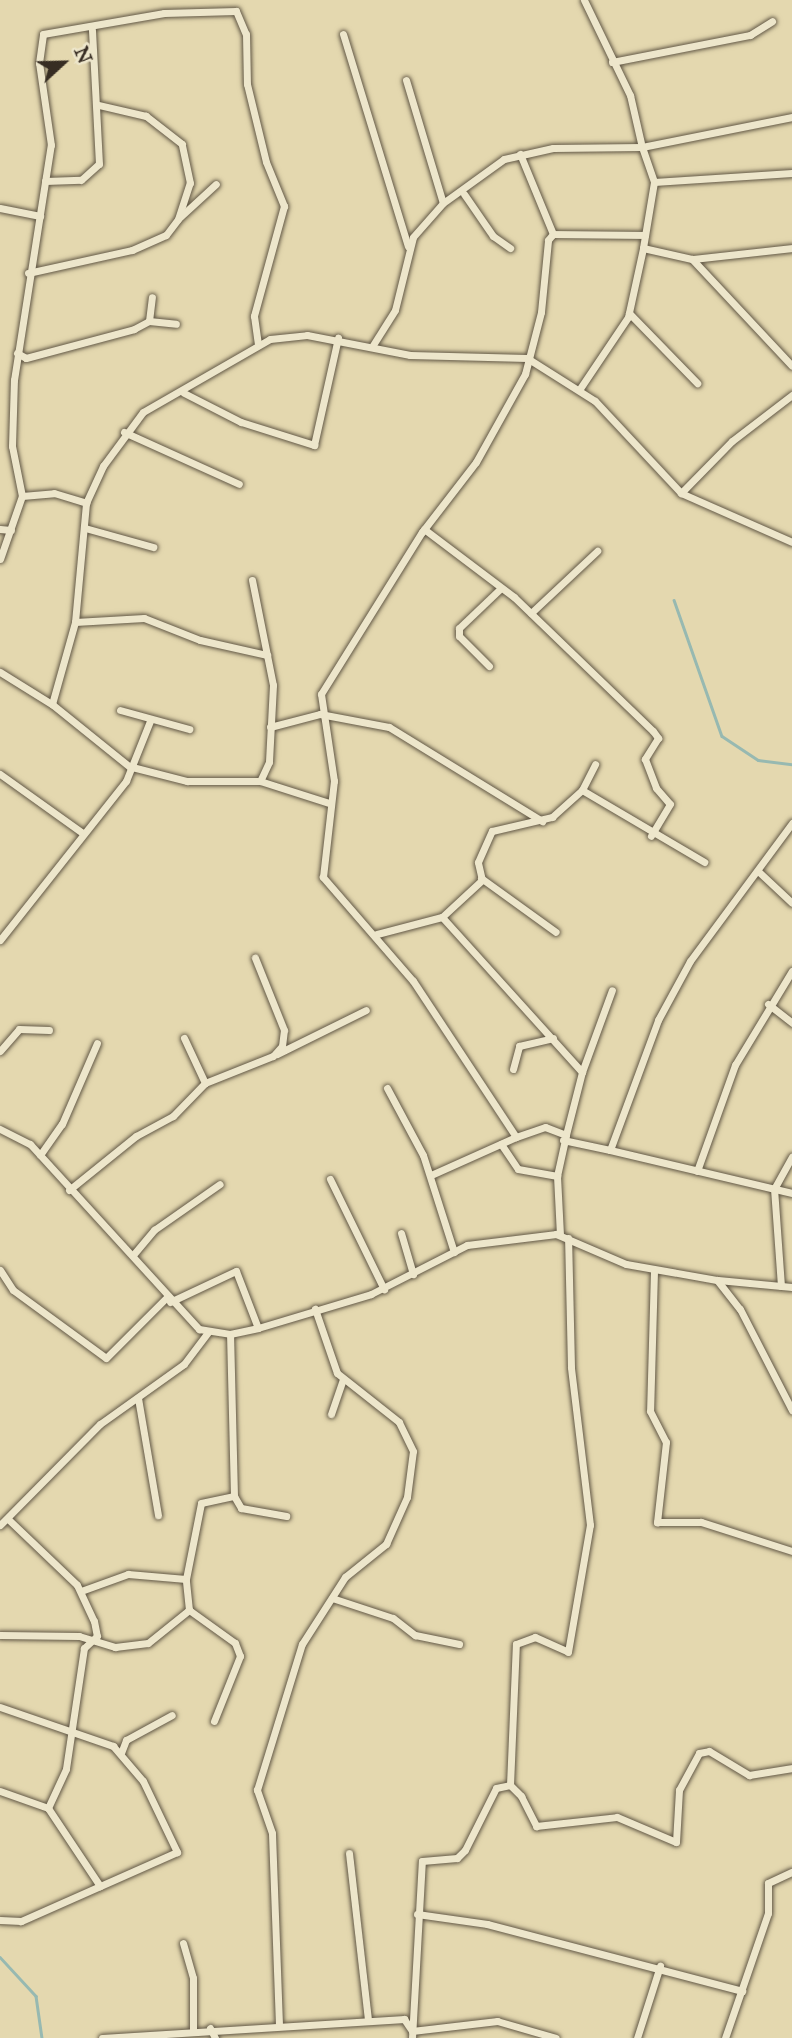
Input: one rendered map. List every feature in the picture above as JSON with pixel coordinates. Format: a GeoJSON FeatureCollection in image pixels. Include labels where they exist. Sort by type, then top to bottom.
{"type":"FeatureCollection","features":[{"type":"Feature","properties":{"kind":"street"},"geometry":{"type":"LineString","coordinates":[[579,390],[629,313],[654,183],[641,145],[630,95],[583,0]]}},
{"type":"Feature","properties":{"kind":"street"},"geometry":{"type":"LineString","coordinates":[[0,559],[22,496],[12,446],[17,353],[52,127],[38,63],[40,37],[67,27],[92,30],[164,12],[236,10],[246,34],[247,84],[266,162],[284,206],[254,316],[258,343]]}},
{"type":"Feature","properties":{"kind":"street"},"geometry":{"type":"LineString","coordinates":[[612,62],[750,35],[772,21]]}},
{"type":"Feature","properties":{"kind":"street"},"geometry":{"type":"LineString","coordinates":[[45,181],[81,180],[96,169],[99,105],[92,30]]}},
{"type":"Feature","properties":{"kind":"street"},"geometry":{"type":"LineString","coordinates":[[344,34],[408,247]]}},
{"type":"Feature","properties":{"kind":"street"},"geometry":{"type":"LineString","coordinates":[[405,80],[443,204]]}},
{"type":"Feature","properties":{"kind":"street"},"geometry":{"type":"LineString","coordinates":[[99,105],[146,116],[182,144],[190,183],[178,219]]}},
{"type":"Feature","properties":{"kind":"street"},"geometry":{"type":"LineString","coordinates":[[373,345],[395,310],[408,247],[443,204],[464,194],[504,159],[520,154],[641,145],[792,117]]}},
{"type":"Feature","properties":{"kind":"street"},"geometry":{"type":"LineString","coordinates":[[516,1137],[377,934],[323,877],[332,760],[320,714],[329,681],[424,529],[476,462],[527,358],[552,234],[520,154]]}},
{"type":"Feature","properties":{"kind":"street"},"geometry":{"type":"LineString","coordinates":[[654,183],[792,173]]}},
{"type":"Feature","properties":{"kind":"street"},"geometry":{"type":"LineString","coordinates":[[28,273],[132,250],[166,235],[178,219],[216,184]]}},
{"type":"Feature","properties":{"kind":"street"},"geometry":{"type":"LineString","coordinates":[[464,194],[493,236],[510,248]]}},
{"type":"Feature","properties":{"kind":"street"},"geometry":{"type":"LineString","coordinates":[[0,208],[40,216]]}},
{"type":"Feature","properties":{"kind":"street"},"geometry":{"type":"LineString","coordinates":[[552,234],[645,235]]}},
{"type":"Feature","properties":{"kind":"street"},"geometry":{"type":"LineString","coordinates":[[643,248],[692,259],[792,247]]}},
{"type":"Feature","properties":{"kind":"street"},"geometry":{"type":"LineString","coordinates":[[692,259],[792,366]]}},
{"type":"Feature","properties":{"kind":"street"},"geometry":{"type":"LineString","coordinates":[[149,321],[152,298]]}},
{"type":"Feature","properties":{"kind":"street"},"geometry":{"type":"LineString","coordinates":[[629,313],[696,383]]}},
{"type":"Feature","properties":{"kind":"street"},"geometry":{"type":"LineString","coordinates":[[17,353],[26,358],[149,321],[176,324]]}},
{"type":"Feature","properties":{"kind":"street"},"geometry":{"type":"LineString","coordinates":[[52,704],[75,622],[86,503],[124,432],[156,403],[184,393],[258,343],[288,336],[338,338],[423,357],[527,358],[579,390],[681,493],[792,542]]}},
{"type":"Feature","properties":{"kind":"street"},"geometry":{"type":"LineString","coordinates":[[184,393],[241,422],[314,445],[338,338]]}},
{"type":"Feature","properties":{"kind":"street"},"geometry":{"type":"LineString","coordinates":[[681,493],[732,441],[792,395]]}},
{"type":"Feature","properties":{"kind":"street"},"geometry":{"type":"LineString","coordinates":[[124,432],[239,484]]}},
{"type":"Feature","properties":{"kind":"street"},"geometry":{"type":"LineString","coordinates":[[22,496],[54,493],[86,503]]}},
{"type":"Feature","properties":{"kind":"street"},"geometry":{"type":"LineString","coordinates":[[85,528],[153,547]]}},
{"type":"Feature","properties":{"kind":"street"},"geometry":{"type":"LineString","coordinates":[[0,529],[11,530]]}},
{"type":"Feature","properties":{"kind":"street"},"geometry":{"type":"LineString","coordinates":[[424,529],[531,613],[658,738],[645,759],[656,788],[670,804],[651,836]]}},
{"type":"Feature","properties":{"kind":"street"},"geometry":{"type":"LineString","coordinates":[[531,613],[597,551]]}},
{"type":"Feature","properties":{"kind":"street"},"geometry":{"type":"LineString","coordinates":[[252,580],[267,655],[270,727],[269,762],[260,781]]}},
{"type":"Feature","properties":{"kind":"street"},"geometry":{"type":"LineString","coordinates":[[489,666],[459,636],[459,628],[500,589]]}},
{"type":"Feature","properties":{"kind":"street"},"geometry":{"type":"LineString","coordinates":[[75,622],[144,618],[200,640],[267,655]]}},
{"type":"Feature","properties":{"kind":"street"},"geometry":{"type":"LineString","coordinates":[[0,672],[52,704],[131,768],[187,781],[260,781],[329,803]]}},
{"type":"Feature","properties":{"kind":"street"},"geometry":{"type":"LineString","coordinates":[[120,710],[150,721],[189,729]]}},
{"type":"Feature","properties":{"kind":"street"},"geometry":{"type":"LineString","coordinates":[[270,727],[320,714],[389,727],[542,821]]}},
{"type":"Feature","properties":{"kind":"street"},"geometry":{"type":"LineString","coordinates":[[0,940],[131,768],[150,721]]}},
{"type":"Feature","properties":{"kind":"street"},"geometry":{"type":"LineString","coordinates":[[556,932],[481,877],[478,862],[492,831],[542,821],[582,790],[595,764]]}},
{"type":"Feature","properties":{"kind":"street"},"geometry":{"type":"LineString","coordinates":[[0,774],[81,832]]}},
{"type":"Feature","properties":{"kind":"street"},"geometry":{"type":"LineString","coordinates":[[582,790],[651,836],[704,862]]}},
{"type":"Feature","properties":{"kind":"street"},"geometry":{"type":"LineString","coordinates":[[610,1150],[658,1020],[702,944],[759,872],[792,823]]}},
{"type":"Feature","properties":{"kind":"street"},"geometry":{"type":"LineString","coordinates":[[759,872],[792,903]]}},
{"type":"Feature","properties":{"kind":"street"},"geometry":{"type":"LineString","coordinates":[[377,934],[442,917],[481,877]]}},
{"type":"Feature","properties":{"kind":"street"},"geometry":{"type":"LineString","coordinates":[[442,917],[582,1072]]}},
{"type":"Feature","properties":{"kind":"street"},"geometry":{"type":"LineString","coordinates":[[256,958],[284,1030],[273,1056]]}},
{"type":"Feature","properties":{"kind":"street"},"geometry":{"type":"LineString","coordinates":[[697,1171],[735,1065],[768,1004],[792,971]]}},
{"type":"Feature","properties":{"kind":"street"},"geometry":{"type":"LineString","coordinates":[[612,990],[582,1072],[557,1176],[564,1237],[567,1319],[589,1534],[568,1652],[534,1637],[516,1643],[510,1785],[536,1826],[617,1816],[676,1842],[683,1775],[699,1753],[709,1751],[749,1775],[792,1768]]}},
{"type":"Feature","properties":{"kind":"street"},"geometry":{"type":"LineString","coordinates":[[768,1004],[792,1023]]}},
{"type":"Feature","properties":{"kind":"street"},"geometry":{"type":"LineString","coordinates":[[69,1190],[136,1136],[173,1116],[205,1083],[273,1056],[366,1010]]}},
{"type":"Feature","properties":{"kind":"street"},"geometry":{"type":"LineString","coordinates":[[0,1052],[19,1029],[49,1030]]}},
{"type":"Feature","properties":{"kind":"street"},"geometry":{"type":"LineString","coordinates":[[184,1038],[205,1083]]}},
{"type":"Feature","properties":{"kind":"street"},"geometry":{"type":"LineString","coordinates":[[513,1069],[519,1046],[554,1038]]}},
{"type":"Feature","properties":{"kind":"street"},"geometry":{"type":"LineString","coordinates":[[40,1156],[62,1124],[97,1043]]}},
{"type":"Feature","properties":{"kind":"street"},"geometry":{"type":"LineString","coordinates":[[387,1088],[431,1175],[454,1252]]}},
{"type":"Feature","properties":{"kind":"street"},"geometry":{"type":"LineString","coordinates":[[431,1175],[545,1127],[564,1138],[792,1193]]}},
{"type":"Feature","properties":{"kind":"street"},"geometry":{"type":"LineString","coordinates":[[0,1129],[40,1156],[69,1190],[133,1255],[168,1300],[208,1332],[230,1334],[258,1328],[384,1289],[454,1252],[492,1239],[564,1237],[654,1271],[792,1287]]}},
{"type":"Feature","properties":{"kind":"street"},"geometry":{"type":"LineString","coordinates":[[501,1144],[518,1169],[557,1176]]}},
{"type":"Feature","properties":{"kind":"street"},"geometry":{"type":"LineString","coordinates":[[781,1286],[774,1189],[792,1157]]}},
{"type":"Feature","properties":{"kind":"street"},"geometry":{"type":"LineString","coordinates":[[330,1179],[384,1289]]}},
{"type":"Feature","properties":{"kind":"street"},"geometry":{"type":"LineString","coordinates":[[133,1255],[154,1230],[220,1184]]}},
{"type":"Feature","properties":{"kind":"street"},"geometry":{"type":"LineString","coordinates":[[401,1233],[413,1274]]}},
{"type":"Feature","properties":{"kind":"street"},"geometry":{"type":"LineString","coordinates":[[0,1270],[13,1290],[106,1358],[168,1300],[236,1271],[258,1328]]}},
{"type":"Feature","properties":{"kind":"street"},"geometry":{"type":"LineString","coordinates":[[654,1271],[650,1411],[666,1442],[657,1522],[701,1522],[792,1552]]}},
{"type":"Feature","properties":{"kind":"street"},"geometry":{"type":"LineString","coordinates":[[717,1280],[740,1309],[792,1410]]}},
{"type":"Feature","properties":{"kind":"street"},"geometry":{"type":"LineString","coordinates":[[279,2025],[272,1833],[257,1790],[302,1644],[345,1577],[386,1545],[407,1497],[414,1451],[399,1422],[343,1379],[332,1365],[315,1309]]}},
{"type":"Feature","properties":{"kind":"street"},"geometry":{"type":"LineString","coordinates":[[0,1525],[8,1520],[76,1446],[184,1364],[208,1332]]}},
{"type":"Feature","properties":{"kind":"street"},"geometry":{"type":"LineString","coordinates":[[230,1334],[234,1496],[242,1508],[286,1516]]}},
{"type":"Feature","properties":{"kind":"street"},"geometry":{"type":"LineString","coordinates":[[331,1414],[343,1379]]}},
{"type":"Feature","properties":{"kind":"street"},"geometry":{"type":"LineString","coordinates":[[138,1398],[158,1515]]}},
{"type":"Feature","properties":{"kind":"street"},"geometry":{"type":"LineString","coordinates":[[214,1721],[239,1647],[189,1610],[186,1579],[201,1503],[234,1496]]}},
{"type":"Feature","properties":{"kind":"street"},"geometry":{"type":"LineString","coordinates":[[8,1520],[81,1591],[94,1621],[97,1636],[84,1648],[66,1769],[48,1808]]}},
{"type":"Feature","properties":{"kind":"street"},"geometry":{"type":"LineString","coordinates":[[81,1591],[128,1574],[186,1579]]}},
{"type":"Feature","properties":{"kind":"street"},"geometry":{"type":"LineString","coordinates":[[332,1598],[393,1618],[415,1635],[459,1644]]}},
{"type":"Feature","properties":{"kind":"street"},"geometry":{"type":"LineString","coordinates":[[0,1635],[148,1643],[189,1610]]}},
{"type":"Feature","properties":{"kind":"street"},"geometry":{"type":"LineString","coordinates":[[0,1707],[121,1753],[143,1781],[177,1852],[21,1921],[0,1920]]}},
{"type":"Feature","properties":{"kind":"street"},"geometry":{"type":"LineString","coordinates":[[121,1753],[126,1740],[172,1715]]}},
{"type":"Feature","properties":{"kind":"street"},"geometry":{"type":"LineString","coordinates":[[412,2035],[422,1861],[457,1858],[496,1788],[510,1785]]}},
{"type":"Feature","properties":{"kind":"street"},"geometry":{"type":"LineString","coordinates":[[0,1791],[48,1808],[100,1886]]}},
{"type":"Feature","properties":{"kind":"street"},"geometry":{"type":"LineString","coordinates":[[349,1853],[368,2020]]}},
{"type":"Feature","properties":{"kind":"street"},"geometry":{"type":"LineString","coordinates":[[725,2038],[768,1913],[768,1883],[792,1872]]}},
{"type":"Feature","properties":{"kind":"street"},"geometry":{"type":"LineString","coordinates":[[417,1914],[660,1966],[742,1991]]}},
{"type":"Feature","properties":{"kind":"street"},"geometry":{"type":"LineString","coordinates":[[183,1943],[193,1978],[193,2029]]}},
{"type":"Feature","properties":{"kind":"street"},"geometry":{"type":"LineString","coordinates":[[637,2038],[660,1966]]}},
{"type":"Feature","properties":{"kind":"street"},"geometry":{"type":"LineString","coordinates":[[102,2038],[193,2029],[404,2019],[412,2035]]}},
{"type":"Feature","properties":{"kind":"street"},"geometry":{"type":"LineString","coordinates":[[412,2035],[497,2021],[556,2038]]}},
{"type":"Feature","properties":{"kind":"street"},"geometry":{"type":"LineString","coordinates":[[210,2028],[215,2038]]}},
{"type":"Feature","properties":{"kind":"waterway"},"geometry":{"type":"LineString","coordinates":[[674,600],[722,736],[758,760],[792,764]]}},
{"type":"Feature","properties":{"kind":"waterway"},"geometry":{"type":"LineString","coordinates":[[0,1957],[36,1996],[42,2038]]}}]}
